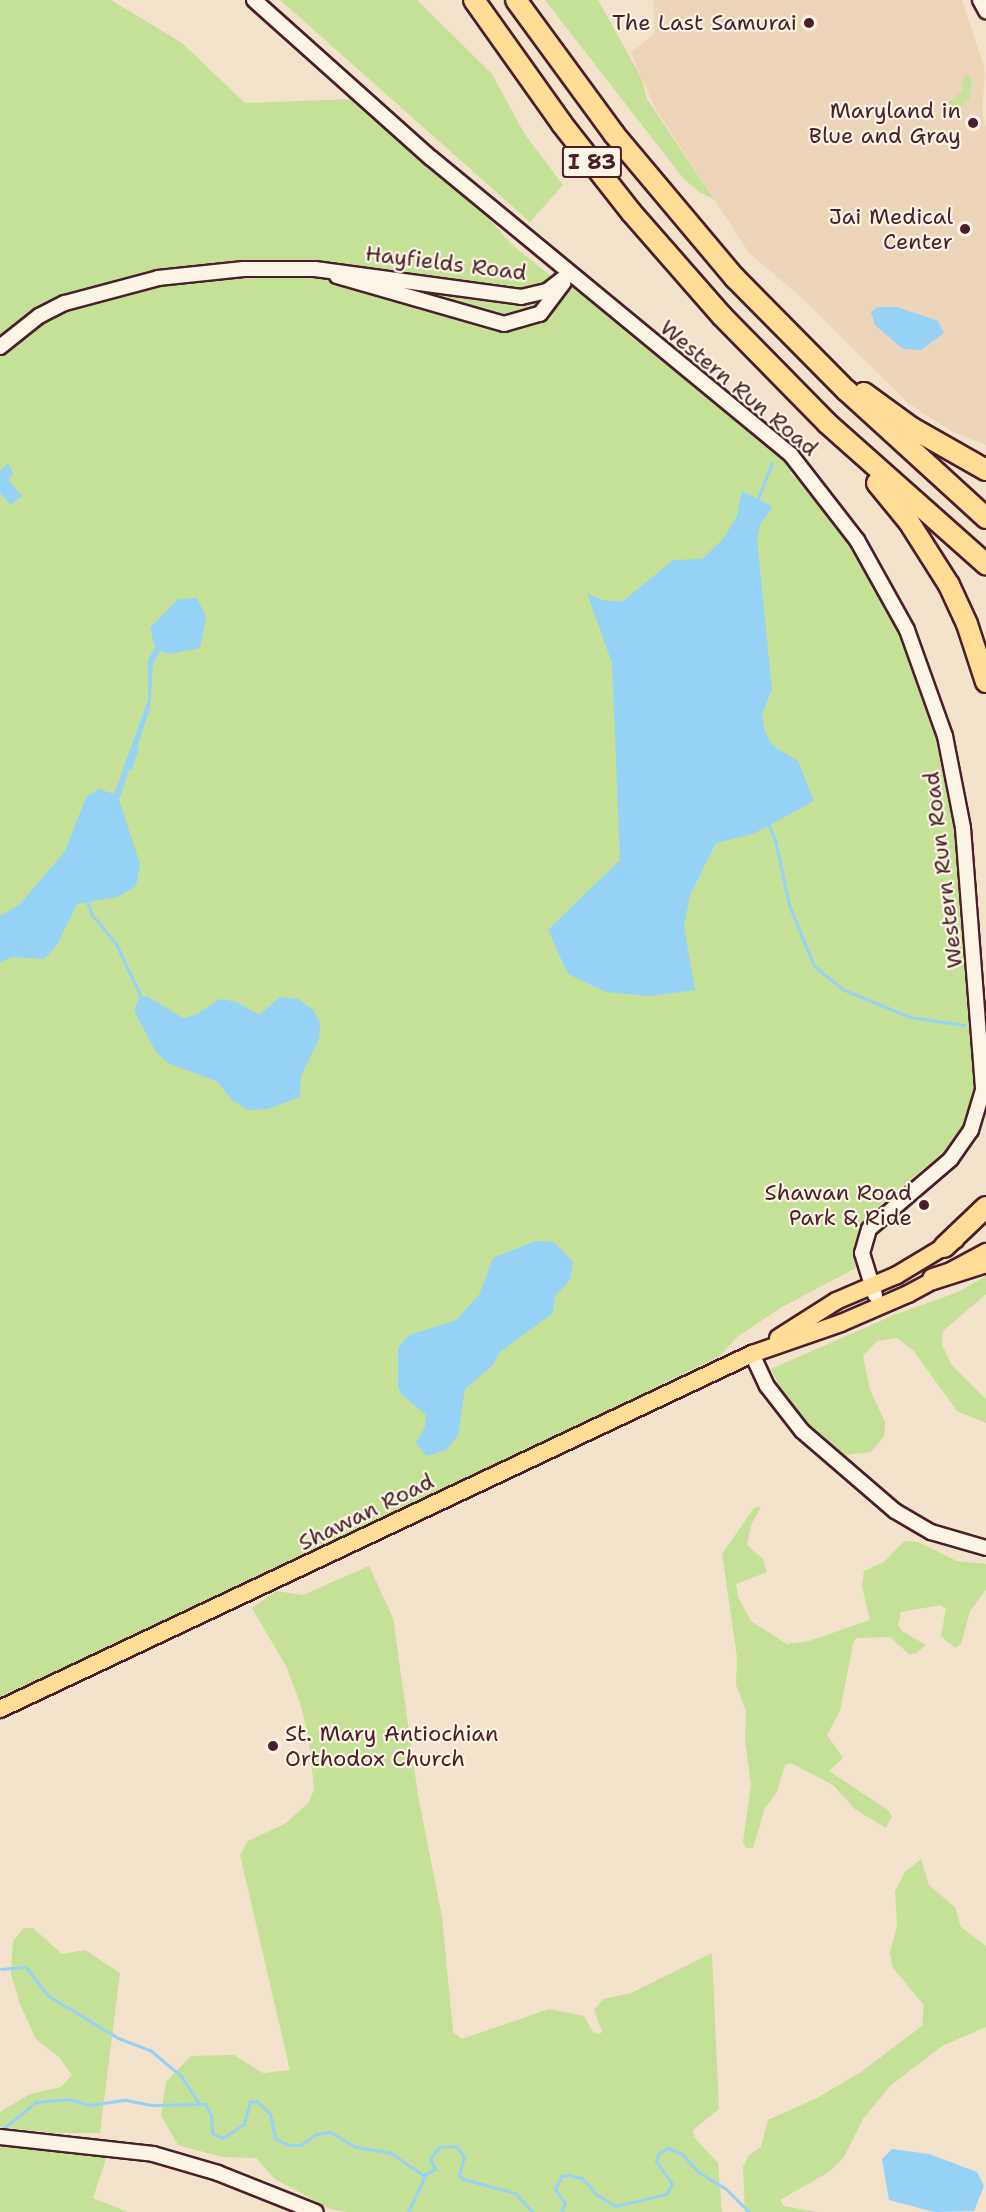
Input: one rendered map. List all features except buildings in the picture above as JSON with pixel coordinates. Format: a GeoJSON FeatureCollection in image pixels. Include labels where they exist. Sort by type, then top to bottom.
{"type":"FeatureCollection","features":[{"type":"Feature","properties":{"kind":"highway","name":"I 83"},"geometry":{"type":"LineString","coordinates":[[474,0],[543,99],[631,212],[722,316],[827,423],[986,564]]}},
{"type":"Feature","properties":{"kind":"highway","name":"I 83"},"geometry":{"type":"LineString","coordinates":[[516,0],[656,187],[810,356],[986,518]]}},
{"type":"Feature","properties":{"kind":"highway"},"geometry":{"type":"LineString","coordinates":[[810,356],[821,355],[852,384],[912,428],[986,470]]}},
{"type":"Feature","properties":{"kind":"highway"},"geometry":{"type":"LineString","coordinates":[[827,423],[929,550],[967,624],[986,682]]}},
{"type":"Feature","properties":{"kind":"highway"},"geometry":{"type":"LineString","coordinates":[[944,1247],[986,1207]]}},
{"type":"Feature","properties":{"kind":"highway"},"geometry":{"type":"LineString","coordinates":[[933,1279],[986,1262]]}},
{"type":"Feature","properties":{"kind":"main road","name":"Shawan Road"},"geometry":{"type":"LineString","coordinates":[[822,1330],[840,1313],[944,1247],[986,1217]]}},
{"type":"Feature","properties":{"kind":"main road","name":"Shawan Road"},"geometry":{"type":"LineString","coordinates":[[0,1708],[752,1354],[822,1330],[908,1294],[986,1252]]}},
{"type":"Feature","properties":{"kind":"main road","name":"Shawan Road"},"geometry":{"type":"LineString","coordinates":[[752,1354],[836,1302],[874,1290],[933,1279]]}},
{"type":"Feature","properties":{"kind":"street","name":"Western Run Road"},"geometry":{"type":"LineString","coordinates":[[254,0],[431,158],[569,274],[760,428],[816,483],[856,540],[897,609],[918,655],[945,736],[963,828],[983,1090],[971,1130],[951,1159],[869,1229],[862,1253],[874,1290]]}},
{"type":"Feature","properties":{"kind":"street"},"geometry":{"type":"LineString","coordinates":[[980,0],[986,11]]}},
{"type":"Feature","properties":{"kind":"street","name":"Hayfields Road"},"geometry":{"type":"LineString","coordinates":[[315,269],[504,324],[540,314],[569,274]]}},
{"type":"Feature","properties":{"kind":"street","name":"Hayfields Road"},"geometry":{"type":"LineString","coordinates":[[0,347],[39,316],[105,290],[224,271],[315,269],[521,297],[547,291],[569,274]]}},
{"type":"Feature","properties":{"kind":"street"},"geometry":{"type":"LineString","coordinates":[[752,1354],[777,1401],[802,1431],[887,1504],[931,1532],[986,1548]]}},
{"type":"Feature","properties":{"kind":"street"},"geometry":{"type":"LineString","coordinates":[[3,2137],[153,2154],[218,2173],[316,2212]]}},
{"type":"Feature","properties":{"kind":"shaded area"},"geometry":{"type":"Polygon","coordinates":[[[653,0],[962,0],[985,71],[982,113],[986,129],[986,445],[953,432],[909,404],[801,297],[749,253],[655,108],[631,53],[655,33],[653,0]]]}},
{"type":"Feature","properties":{"kind":"green space"},"geometry":{"type":"Polygon","coordinates":[[[0,0],[111,0],[182,43],[245,103],[353,99],[476,203],[511,244],[547,273],[579,290],[795,466],[790,473],[829,509],[902,631],[940,737],[957,830],[977,1090],[957,1141],[882,1203],[861,1228],[854,1254],[856,1268],[782,1307],[737,1337],[720,1356],[360,1531],[0,1697],[0,0]]]}},
{"type":"Feature","properties":{"kind":"green space"},"geometry":{"type":"Polygon","coordinates":[[[280,0],[417,0],[492,74],[524,133],[563,185],[530,222],[280,0]]]}},
{"type":"Feature","properties":{"kind":"green space"},"geometry":{"type":"Polygon","coordinates":[[[545,0],[598,0],[641,77],[647,99],[714,199],[699,192],[683,178],[545,0]]]}},
{"type":"Feature","properties":{"kind":"green space"},"geometry":{"type":"Polygon","coordinates":[[[968,74],[972,83],[969,100],[952,112],[940,111],[963,90],[961,82],[968,74]]]}},
{"type":"Feature","properties":{"kind":"green space"},"geometry":{"type":"Polygon","coordinates":[[[986,1276],[986,1294],[943,1331],[942,1345],[951,1364],[986,1399],[986,1423],[957,1411],[913,1350],[897,1338],[877,1341],[863,1356],[870,1390],[885,1422],[884,1436],[871,1452],[845,1455],[832,1450],[801,1423],[789,1407],[771,1369],[894,1315],[958,1292],[986,1276]]]}},
{"type":"Feature","properties":{"kind":"green space"},"geometry":{"type":"Polygon","coordinates":[[[761,1507],[751,1525],[747,1545],[763,1559],[767,1572],[736,1584],[738,1597],[751,1621],[787,1644],[809,1641],[870,1620],[862,1586],[864,1571],[884,1562],[904,1541],[918,1542],[957,1561],[986,1564],[986,1590],[970,1611],[961,1644],[955,1648],[941,1636],[946,1609],[941,1605],[901,1612],[898,1625],[902,1631],[926,1645],[916,1653],[910,1655],[890,1637],[856,1638],[853,1644],[840,1711],[827,1735],[843,1758],[829,1771],[888,1810],[892,1816],[886,1828],[856,1810],[833,1785],[791,1763],[785,1765],[777,1792],[765,1808],[753,1848],[746,1848],[743,1842],[751,1785],[745,1740],[746,1711],[736,1685],[737,1657],[722,1554],[754,1508],[761,1507]]]}},
{"type":"Feature","properties":{"kind":"green space"},"geometry":{"type":"Polygon","coordinates":[[[369,1566],[393,1618],[418,1795],[442,1917],[453,2032],[462,2039],[549,2009],[584,2016],[593,2032],[599,2034],[602,2032],[594,2010],[603,1999],[631,1993],[712,1953],[719,2109],[693,2130],[694,2137],[718,2163],[722,2212],[346,2212],[330,2209],[275,2179],[256,2158],[222,2157],[178,2145],[161,2115],[166,2082],[191,2056],[234,2055],[263,2073],[290,2070],[240,1855],[248,1841],[286,1823],[308,1803],[314,1790],[309,1740],[301,1706],[286,1666],[252,1608],[276,1591],[303,1595],[369,1566]]]}},
{"type":"Feature","properties":{"kind":"green space"},"geometry":{"type":"Polygon","coordinates":[[[921,1859],[929,1885],[955,1907],[961,1927],[986,1946],[986,2027],[942,2046],[890,2086],[863,2119],[844,2157],[829,2172],[780,2200],[784,2206],[817,2212],[745,2212],[743,2167],[749,2155],[761,2147],[768,2120],[817,2098],[861,2072],[922,2026],[924,2005],[893,1968],[890,1953],[897,1926],[895,1891],[905,1872],[921,1859]]]}},
{"type":"Feature","properties":{"kind":"green space"},"geometry":{"type":"Polygon","coordinates":[[[24,1928],[33,1928],[62,1954],[85,1950],[120,1973],[100,2133],[55,2133],[0,2127],[0,2112],[30,2094],[61,2087],[72,2075],[59,2057],[36,2039],[20,2004],[11,1974],[13,1941],[24,1928]]]}},
{"type":"Feature","properties":{"kind":"green space"},"geometry":{"type":"Polygon","coordinates":[[[0,2143],[108,2153],[93,2198],[128,2212],[0,2212],[0,2143]]]}},
{"type":"Feature","properties":{"kind":"water"},"geometry":{"type":"Polygon","coordinates":[[[877,307],[897,307],[938,321],[944,333],[921,350],[903,349],[875,325],[871,312],[877,307]]]}},
{"type":"Feature","properties":{"kind":"water"},"geometry":{"type":"Polygon","coordinates":[[[8,463],[13,474],[8,480],[22,496],[11,505],[0,493],[0,471],[8,463]]]}},
{"type":"Feature","properties":{"kind":"water"},"geometry":{"type":"Polygon","coordinates":[[[742,491],[773,507],[760,524],[757,539],[772,689],[762,715],[765,732],[773,746],[798,761],[814,801],[753,834],[716,843],[690,895],[684,927],[695,990],[649,996],[606,992],[568,974],[548,930],[620,860],[612,663],[587,593],[602,600],[622,602],[673,560],[702,559],[722,540],[737,517],[742,491]]]}},
{"type":"Feature","properties":{"kind":"water"},"geometry":{"type":"Polygon","coordinates":[[[197,598],[206,617],[200,648],[170,654],[160,651],[153,664],[150,709],[119,800],[140,864],[136,886],[118,897],[77,904],[57,945],[44,959],[12,957],[0,963],[0,916],[20,904],[65,851],[86,797],[99,789],[114,794],[148,700],[148,660],[155,647],[150,628],[178,599],[197,598]]]}},
{"type":"Feature","properties":{"kind":"water"},"geometry":{"type":"Polygon","coordinates":[[[147,996],[183,1018],[195,1015],[220,999],[237,1002],[259,1015],[280,997],[299,999],[314,1011],[320,1023],[319,1039],[301,1076],[300,1097],[268,1109],[248,1110],[232,1100],[218,1082],[168,1063],[156,1052],[134,1011],[139,998],[147,996]]]}},
{"type":"Feature","properties":{"kind":"water"},"geometry":{"type":"Polygon","coordinates":[[[536,1241],[554,1242],[573,1262],[570,1280],[555,1296],[553,1313],[500,1352],[493,1365],[465,1389],[458,1436],[446,1450],[426,1456],[416,1442],[425,1427],[426,1415],[401,1394],[398,1386],[398,1348],[409,1335],[456,1320],[479,1295],[493,1258],[536,1241]]]}},
{"type":"Feature","properties":{"kind":"water"},"geometry":{"type":"Polygon","coordinates":[[[892,2149],[929,2154],[977,2172],[984,2186],[974,2211],[934,2212],[889,2200],[882,2159],[892,2149]]]}},
{"type":"Feature","properties":{"kind":"waterway"},"geometry":{"type":"LineString","coordinates":[[756,503],[772,463]]}},
{"type":"Feature","properties":{"kind":"waterway"},"geometry":{"type":"LineString","coordinates":[[130,768],[137,749]]}},
{"type":"Feature","properties":{"kind":"waterway"},"geometry":{"type":"LineString","coordinates":[[767,821],[775,840],[789,905],[814,966],[842,989],[910,1017],[964,1025]]}},
{"type":"Feature","properties":{"kind":"waterway"},"geometry":{"type":"LineString","coordinates":[[87,902],[92,915],[116,944],[141,997]]}},
{"type":"Feature","properties":{"kind":"waterway"},"geometry":{"type":"LineString","coordinates":[[1,1969],[26,1967],[47,1995],[118,2038],[150,2050],[181,2076],[199,2104]]}},
{"type":"Feature","properties":{"kind":"waterway"},"geometry":{"type":"LineString","coordinates":[[0,2131],[36,2102],[68,2099],[89,2105],[126,2100],[152,2105],[205,2104],[211,2115],[212,2133],[223,2138],[244,2124],[250,2102],[257,2101],[270,2114],[275,2138],[288,2145],[301,2145],[316,2134],[330,2132],[356,2147],[389,2152],[423,2175],[435,2169],[430,2159],[439,2147],[456,2146],[464,2157],[459,2175],[463,2179],[515,2193],[533,2212]]}},
{"type":"Feature","properties":{"kind":"waterway"},"geometry":{"type":"LineString","coordinates":[[561,2212],[565,2203],[555,2189],[561,2176],[582,2178],[596,2194],[615,2206],[666,2194],[672,2184],[656,2161],[658,2154],[668,2148],[682,2154],[698,2172],[725,2188],[749,2212]]}},
{"type":"Feature","properties":{"kind":"waterway"},"geometry":{"type":"LineString","coordinates":[[408,2212],[426,2174]]}},
{"type":"Feature","properties":{"kind":"place","name":"The Last Samurai"},"geometry":{"type":"Point","coordinates":[809,23]}},
{"type":"Feature","properties":{"kind":"place","name":"Maryland in Blue and Gray"},"geometry":{"type":"Point","coordinates":[973,123]}},
{"type":"Feature","properties":{"kind":"place","name":"Jai Medical Center"},"geometry":{"type":"Point","coordinates":[965,229]}},
{"type":"Feature","properties":{"kind":"place","name":"Shawan Road Park & Ride"},"geometry":{"type":"Point","coordinates":[924,1205]}},
{"type":"Feature","properties":{"kind":"place","name":"St. Mary Antiochian Orthodox Church"},"geometry":{"type":"Point","coordinates":[273,1746]}}]}
